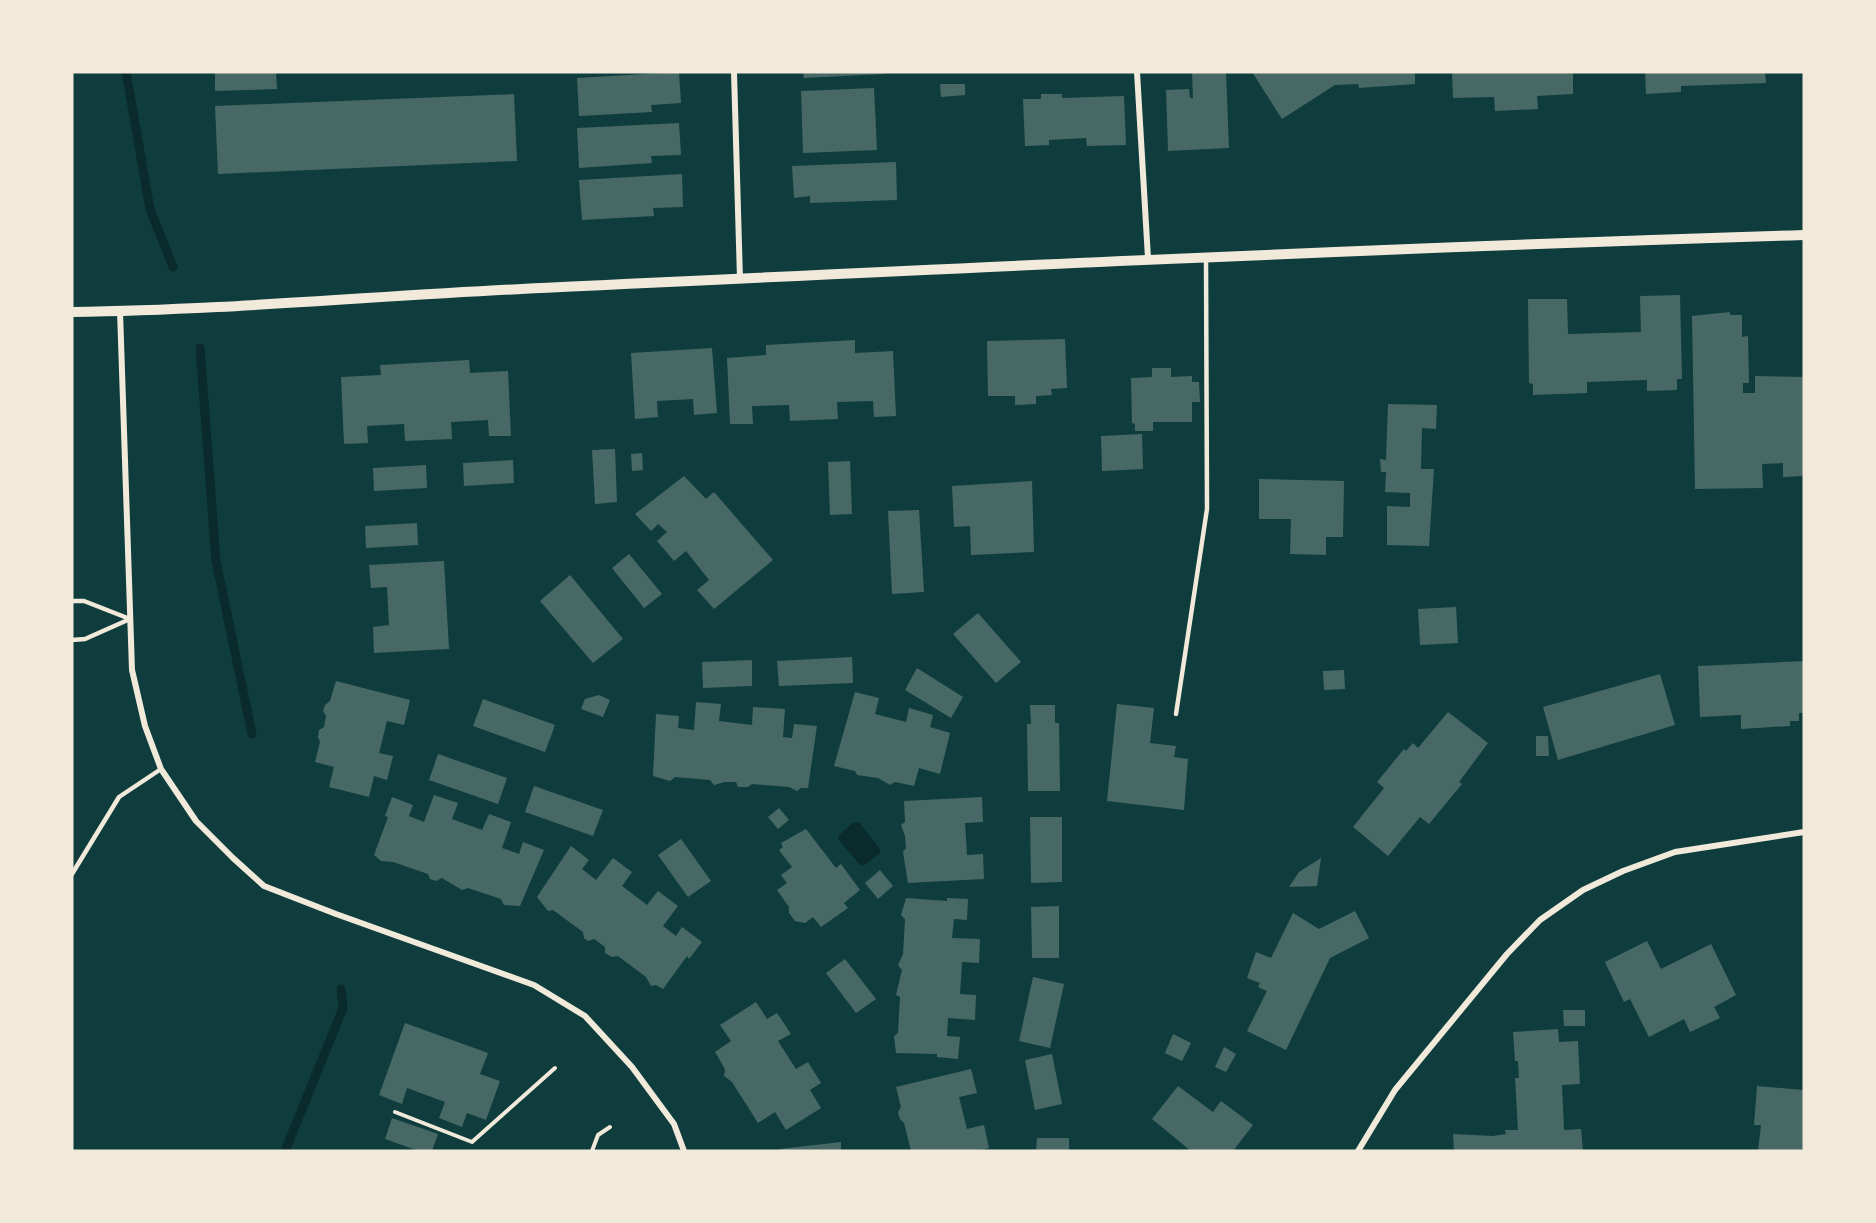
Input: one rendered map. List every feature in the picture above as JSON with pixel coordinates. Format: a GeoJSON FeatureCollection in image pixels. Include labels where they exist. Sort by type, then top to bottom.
{"type":"FeatureCollection","features":[{"type":"Feature","properties":{"kind":"street"},"geometry":{"type":"LineString","coordinates":[[734,72],[740,279]]}},
{"type":"Feature","properties":{"kind":"street"},"geometry":{"type":"LineString","coordinates":[[1137,72],[1148,258]]}},
{"type":"Feature","properties":{"kind":"street"},"geometry":{"type":"LineString","coordinates":[[72,312],[1148,258],[1804,235]]}},
{"type":"Feature","properties":{"kind":"street"},"geometry":{"type":"LineString","coordinates":[[120,311],[132,670],[145,726],[161,769],[196,820],[264,886],[534,985],[585,1016],[632,1067],[674,1124],[684,1151]]}},
{"type":"Feature","properties":{"kind":"street"},"geometry":{"type":"LineString","coordinates":[[1358,1151],[1395,1090],[1507,954],[1540,920],[1583,890],[1623,871],[1675,852],[1804,832]]}},
{"type":"Feature","properties":{"kind":"lane"},"geometry":{"type":"LineString","coordinates":[[1176,714],[1207,509],[1206,256]]}},
{"type":"Feature","properties":{"kind":"lane"},"geometry":{"type":"LineString","coordinates":[[72,602],[84,601],[130,619]]}},
{"type":"Feature","properties":{"kind":"lane"},"geometry":{"type":"LineString","coordinates":[[72,640],[85,639],[130,619]]}},
{"type":"Feature","properties":{"kind":"lane"},"geometry":{"type":"LineString","coordinates":[[72,874],[119,797],[161,769]]}},
{"type":"Feature","properties":{"kind":"path"},"geometry":{"type":"LineString","coordinates":[[395,1112],[472,1142],[555,1068]]}},
{"type":"Feature","properties":{"kind":"path"},"geometry":{"type":"LineString","coordinates":[[592,1151],[598,1135],[610,1127]]}},
{"type":"Feature","properties":{"kind":"water"},"geometry":{"type":"Polygon","coordinates":[[[854,822],[859,822],[880,849],[880,853],[865,865],[860,865],[838,839],[839,835],[854,822]]]}},
{"type":"Feature","properties":{"kind":"building"},"geometry":{"type":"Polygon","coordinates":[[[215,72],[276,72],[277,89],[215,91],[215,72]]]}},
{"type":"Feature","properties":{"kind":"building"},"geometry":{"type":"Polygon","coordinates":[[[679,72],[681,103],[651,105],[652,112],[579,116],[577,78],[679,72]]]}},
{"type":"Feature","properties":{"kind":"building"},"geometry":{"type":"Polygon","coordinates":[[[803,72],[884,72],[884,74],[804,78],[803,72]]]}},
{"type":"Feature","properties":{"kind":"building"},"geometry":{"type":"Polygon","coordinates":[[[1192,72],[1226,72],[1229,148],[1168,151],[1166,90],[1189,89],[1190,98],[1193,98],[1192,72]]]}},
{"type":"Feature","properties":{"kind":"building"},"geometry":{"type":"Polygon","coordinates":[[[1252,72],[1415,72],[1415,84],[1359,88],[1358,84],[1335,85],[1282,119],[1252,72]]]}},
{"type":"Feature","properties":{"kind":"building"},"geometry":{"type":"Polygon","coordinates":[[[1452,72],[1573,72],[1573,94],[1537,96],[1538,109],[1495,111],[1494,97],[1453,98],[1452,72]]]}},
{"type":"Feature","properties":{"kind":"building"},"geometry":{"type":"Polygon","coordinates":[[[1645,72],[1765,72],[1766,83],[1681,86],[1681,92],[1646,94],[1645,72]]]}},
{"type":"Feature","properties":{"kind":"building"},"geometry":{"type":"Polygon","coordinates":[[[940,84],[965,84],[965,95],[941,97],[940,84]]]}},
{"type":"Feature","properties":{"kind":"building"},"geometry":{"type":"Polygon","coordinates":[[[874,88],[877,150],[803,153],[801,91],[874,88]]]}},
{"type":"Feature","properties":{"kind":"building"},"geometry":{"type":"Polygon","coordinates":[[[514,94],[517,161],[218,174],[215,106],[514,94]]]}},
{"type":"Feature","properties":{"kind":"building"},"geometry":{"type":"Polygon","coordinates":[[[1041,94],[1062,94],[1062,98],[1124,96],[1126,145],[1087,146],[1086,138],[1049,140],[1049,145],[1025,146],[1023,99],[1041,99],[1041,94]]]}},
{"type":"Feature","properties":{"kind":"building"},"geometry":{"type":"Polygon","coordinates":[[[679,123],[681,155],[651,156],[652,163],[579,168],[577,128],[679,123]]]}},
{"type":"Feature","properties":{"kind":"building"},"geometry":{"type":"Polygon","coordinates":[[[896,162],[897,200],[810,203],[810,196],[794,198],[792,166],[896,162]]]}},
{"type":"Feature","properties":{"kind":"building"},"geometry":{"type":"Polygon","coordinates":[[[682,174],[683,207],[653,208],[654,216],[582,220],[579,180],[682,174]]]}},
{"type":"Feature","properties":{"kind":"building"},"geometry":{"type":"Polygon","coordinates":[[[1680,295],[1682,379],[1677,379],[1677,390],[1647,391],[1647,380],[1587,382],[1587,393],[1533,395],[1533,384],[1529,383],[1528,299],[1567,299],[1568,334],[1641,332],[1640,296],[1680,295]]]}},
{"type":"Feature","properties":{"kind":"building"},"geometry":{"type":"Polygon","coordinates":[[[1730,312],[1730,315],[1742,315],[1742,337],[1748,336],[1749,383],[1743,383],[1743,393],[1755,393],[1755,376],[1804,377],[1804,476],[1783,477],[1783,463],[1762,464],[1763,488],[1695,489],[1692,316],[1730,312]]]}},
{"type":"Feature","properties":{"kind":"building"},"geometry":{"type":"Polygon","coordinates":[[[1065,339],[1067,388],[1051,389],[1052,395],[1036,396],[1036,404],[1015,405],[1015,396],[988,396],[987,341],[1065,339]]]}},
{"type":"Feature","properties":{"kind":"building"},"geometry":{"type":"Polygon","coordinates":[[[855,340],[855,353],[893,351],[896,416],[874,417],[873,401],[837,402],[838,419],[790,421],[789,405],[752,406],[753,424],[730,424],[727,358],[766,355],[766,345],[855,340]]]}},
{"type":"Feature","properties":{"kind":"building"},"geometry":{"type":"Polygon","coordinates":[[[712,348],[717,413],[694,415],[693,399],[657,401],[658,417],[635,419],[631,353],[712,348]]]}},
{"type":"Feature","properties":{"kind":"building"},"geometry":{"type":"Polygon","coordinates":[[[469,360],[470,373],[508,371],[511,436],[489,436],[488,420],[451,422],[452,439],[405,441],[404,424],[367,426],[368,443],[344,444],[341,377],[381,375],[380,365],[469,360]]]}},
{"type":"Feature","properties":{"kind":"building"},"geometry":{"type":"Polygon","coordinates":[[[1152,368],[1171,368],[1171,377],[1192,376],[1192,382],[1199,382],[1200,402],[1192,402],[1192,422],[1153,422],[1153,431],[1135,431],[1135,424],[1132,423],[1131,378],[1152,377],[1152,368]]]}},
{"type":"Feature","properties":{"kind":"building"},"geometry":{"type":"Polygon","coordinates":[[[1388,404],[1437,405],[1436,429],[1422,428],[1421,469],[1434,469],[1429,546],[1387,545],[1387,506],[1410,507],[1410,493],[1385,492],[1386,472],[1381,472],[1380,459],[1386,460],[1388,404]]]}},
{"type":"Feature","properties":{"kind":"building"},"geometry":{"type":"Polygon","coordinates":[[[1142,434],[1143,469],[1102,471],[1101,436],[1142,434]]]}},
{"type":"Feature","properties":{"kind":"building"},"geometry":{"type":"Polygon","coordinates":[[[615,449],[617,502],[595,504],[592,450],[615,449]]]}},
{"type":"Feature","properties":{"kind":"building"},"geometry":{"type":"Polygon","coordinates":[[[642,453],[643,470],[632,471],[631,454],[642,453]]]}},
{"type":"Feature","properties":{"kind":"building"},"geometry":{"type":"Polygon","coordinates":[[[513,460],[514,483],[464,486],[463,463],[513,460]]]}},
{"type":"Feature","properties":{"kind":"building"},"geometry":{"type":"Polygon","coordinates":[[[850,461],[852,514],[830,515],[828,462],[850,461]]]}},
{"type":"Feature","properties":{"kind":"building"},"geometry":{"type":"Polygon","coordinates":[[[426,465],[427,488],[374,491],[373,468],[426,465]]]}},
{"type":"Feature","properties":{"kind":"building"},"geometry":{"type":"Polygon","coordinates":[[[684,476],[706,499],[714,492],[773,560],[714,609],[697,590],[709,580],[686,551],[674,561],[657,541],[667,532],[658,524],[651,531],[635,514],[684,476]]]}},
{"type":"Feature","properties":{"kind":"building"},"geometry":{"type":"Polygon","coordinates":[[[1259,479],[1344,481],[1343,537],[1326,537],[1326,555],[1290,554],[1291,519],[1259,519],[1259,479]]]}},
{"type":"Feature","properties":{"kind":"building"},"geometry":{"type":"Polygon","coordinates":[[[1032,481],[1034,552],[971,555],[970,526],[954,527],[952,486],[1032,481]]]}},
{"type":"Feature","properties":{"kind":"building"},"geometry":{"type":"Polygon","coordinates":[[[919,510],[924,592],[892,594],[888,511],[919,510]]]}},
{"type":"Feature","properties":{"kind":"building"},"geometry":{"type":"Polygon","coordinates":[[[417,523],[418,545],[366,548],[365,526],[417,523]]]}},
{"type":"Feature","properties":{"kind":"building"},"geometry":{"type":"Polygon","coordinates":[[[629,554],[662,594],[644,608],[612,568],[629,554]]]}},
{"type":"Feature","properties":{"kind":"building"},"geometry":{"type":"Polygon","coordinates":[[[444,561],[449,649],[374,653],[373,627],[389,625],[387,587],[371,588],[369,565],[444,561]]]}},
{"type":"Feature","properties":{"kind":"building"},"geometry":{"type":"Polygon","coordinates":[[[570,575],[623,639],[593,663],[540,601],[570,575]]]}},
{"type":"Feature","properties":{"kind":"building"},"geometry":{"type":"Polygon","coordinates":[[[1456,607],[1458,643],[1420,645],[1418,609],[1456,607]]]}},
{"type":"Feature","properties":{"kind":"building"},"geometry":{"type":"Polygon","coordinates":[[[978,613],[1021,662],[996,683],[953,634],[978,613]]]}},
{"type":"Feature","properties":{"kind":"building"},"geometry":{"type":"Polygon","coordinates":[[[852,657],[853,683],[779,686],[777,661],[852,657]]]}},
{"type":"Feature","properties":{"kind":"building"},"geometry":{"type":"Polygon","coordinates":[[[752,660],[752,686],[703,688],[702,662],[752,660]]]}},
{"type":"Feature","properties":{"kind":"building"},"geometry":{"type":"Polygon","coordinates":[[[1804,661],[1804,713],[1799,713],[1799,721],[1790,721],[1790,726],[1741,729],[1741,715],[1700,717],[1698,666],[1804,661]]]}},
{"type":"Feature","properties":{"kind":"building"},"geometry":{"type":"Polygon","coordinates":[[[917,668],[963,697],[951,718],[905,690],[917,668]]]}},
{"type":"Feature","properties":{"kind":"building"},"geometry":{"type":"Polygon","coordinates":[[[1344,670],[1345,689],[1324,690],[1323,671],[1344,670]]]}},
{"type":"Feature","properties":{"kind":"building"},"geometry":{"type":"Polygon","coordinates":[[[1660,674],[1675,725],[1558,760],[1543,707],[1660,674]]]}},
{"type":"Feature","properties":{"kind":"building"},"geometry":{"type":"Polygon","coordinates":[[[336,681],[410,700],[404,725],[387,721],[379,753],[393,756],[387,780],[374,776],[369,797],[329,787],[334,767],[315,762],[320,742],[319,730],[324,727],[326,716],[323,711],[325,705],[330,701],[336,681]]]}},
{"type":"Feature","properties":{"kind":"building"},"geometry":{"type":"Polygon","coordinates":[[[855,692],[879,698],[875,714],[906,722],[909,708],[933,715],[930,727],[950,733],[940,774],[919,768],[914,786],[895,782],[890,785],[878,778],[857,775],[855,771],[834,766],[855,692]]]}},
{"type":"Feature","properties":{"kind":"building"},"geometry":{"type":"Polygon","coordinates":[[[599,695],[610,700],[603,717],[581,709],[585,699],[599,695]]]}},
{"type":"Feature","properties":{"kind":"building"},"geometry":{"type":"Polygon","coordinates":[[[483,699],[555,725],[545,752],[473,726],[483,699]]]}},
{"type":"Feature","properties":{"kind":"building"},"geometry":{"type":"Polygon","coordinates":[[[696,702],[721,704],[719,721],[752,725],[753,707],[785,709],[783,737],[792,738],[794,724],[817,726],[808,788],[801,788],[797,791],[789,787],[752,784],[748,787],[738,787],[736,782],[714,785],[710,780],[675,777],[670,781],[653,776],[656,714],[679,716],[678,728],[694,730],[696,702]]]}},
{"type":"Feature","properties":{"kind":"building"},"geometry":{"type":"Polygon","coordinates":[[[1117,704],[1154,708],[1150,743],[1176,746],[1174,757],[1188,759],[1184,810],[1107,801],[1117,704]]]}},
{"type":"Feature","properties":{"kind":"building"},"geometry":{"type":"Polygon","coordinates":[[[1030,705],[1055,705],[1055,723],[1059,723],[1060,791],[1028,791],[1027,724],[1031,724],[1030,705]]]}},
{"type":"Feature","properties":{"kind":"building"},"geometry":{"type":"Polygon","coordinates":[[[1448,712],[1488,743],[1459,782],[1462,784],[1429,824],[1420,817],[1388,856],[1353,827],[1384,788],[1377,782],[1404,749],[1406,751],[1413,743],[1418,748],[1448,712]]]}},
{"type":"Feature","properties":{"kind":"building"},"geometry":{"type":"Polygon","coordinates":[[[1536,736],[1548,736],[1549,756],[1536,756],[1536,736]]]}},
{"type":"Feature","properties":{"kind":"building"},"geometry":{"type":"Polygon","coordinates":[[[438,754],[507,778],[498,804],[429,780],[438,754]]]}},
{"type":"Feature","properties":{"kind":"building"},"geometry":{"type":"Polygon","coordinates":[[[534,786],[603,810],[593,836],[525,812],[534,786]]]}},
{"type":"Feature","properties":{"kind":"building"},"geometry":{"type":"Polygon","coordinates":[[[434,795],[458,803],[452,819],[482,830],[489,814],[511,822],[502,848],[519,854],[523,842],[544,850],[520,906],[504,905],[501,899],[468,888],[462,890],[442,878],[436,881],[430,879],[428,874],[393,862],[381,861],[374,855],[388,817],[385,816],[392,797],[413,805],[409,816],[424,822],[434,795]]]}},
{"type":"Feature","properties":{"kind":"building"},"geometry":{"type":"Polygon","coordinates":[[[982,797],[983,822],[965,823],[967,855],[983,854],[984,879],[908,883],[903,852],[906,848],[905,836],[901,825],[905,822],[904,801],[982,797]]]}},
{"type":"Feature","properties":{"kind":"building"},"geometry":{"type":"Polygon","coordinates":[[[779,808],[789,820],[778,829],[768,817],[779,808]]]}},
{"type":"Feature","properties":{"kind":"building"},"geometry":{"type":"Polygon","coordinates":[[[1030,817],[1062,817],[1062,882],[1031,883],[1030,817]]]}},
{"type":"Feature","properties":{"kind":"building"},"geometry":{"type":"Polygon","coordinates":[[[806,829],[836,868],[841,864],[860,890],[844,903],[848,908],[821,927],[813,917],[805,923],[795,921],[789,913],[789,907],[777,890],[787,883],[781,875],[792,867],[779,850],[783,847],[781,843],[806,829]]]}},
{"type":"Feature","properties":{"kind":"building"},"geometry":{"type":"Polygon","coordinates":[[[681,839],[711,881],[688,897],[658,855],[681,839]]]}},
{"type":"Feature","properties":{"kind":"building"},"geometry":{"type":"Polygon","coordinates":[[[571,846],[589,860],[582,869],[596,880],[613,858],[632,872],[622,886],[647,905],[658,891],[678,906],[663,926],[676,936],[682,927],[702,942],[689,959],[687,956],[663,989],[656,985],[651,986],[646,977],[618,956],[612,957],[605,953],[605,947],[594,939],[588,941],[584,938],[583,932],[553,910],[548,911],[537,897],[571,846]]]}},
{"type":"Feature","properties":{"kind":"building"},"geometry":{"type":"Polygon","coordinates":[[[1321,858],[1317,886],[1289,887],[1299,872],[1321,858]]]}},
{"type":"Feature","properties":{"kind":"building"},"geometry":{"type":"Polygon","coordinates":[[[880,870],[893,886],[878,899],[865,883],[880,870]]]}},
{"type":"Feature","properties":{"kind":"building"},"geometry":{"type":"Polygon","coordinates":[[[906,898],[947,901],[947,898],[968,899],[967,920],[954,919],[952,938],[980,939],[979,963],[962,962],[960,994],[976,995],[975,1020],[948,1018],[947,1036],[960,1037],[958,1059],[937,1057],[937,1054],[896,1053],[894,1036],[898,1033],[900,997],[896,995],[902,970],[898,965],[903,954],[905,919],[901,915],[906,898]]]}},
{"type":"Feature","properties":{"kind":"building"},"geometry":{"type":"Polygon","coordinates":[[[1059,906],[1059,958],[1032,958],[1031,907],[1059,906]]]}},
{"type":"Feature","properties":{"kind":"building"},"geometry":{"type":"Polygon","coordinates":[[[1355,911],[1369,938],[1330,958],[1286,1050],[1247,1031],[1267,991],[1258,987],[1260,983],[1247,978],[1256,952],[1271,958],[1293,913],[1319,929],[1355,911]]]}},
{"type":"Feature","properties":{"kind":"building"},"geometry":{"type":"Polygon","coordinates":[[[1647,941],[1661,969],[1711,944],[1736,995],[1714,1007],[1720,1018],[1690,1032],[1684,1019],[1649,1037],[1630,999],[1624,1002],[1605,962],[1647,941]]]}},
{"type":"Feature","properties":{"kind":"building"},"geometry":{"type":"Polygon","coordinates":[[[845,959],[876,999],[856,1013],[826,973],[845,959]]]}},
{"type":"Feature","properties":{"kind":"building"},"geometry":{"type":"Polygon","coordinates":[[[1033,977],[1064,984],[1050,1048],[1019,1041],[1033,977]]]}},
{"type":"Feature","properties":{"kind":"building"},"geometry":{"type":"Polygon","coordinates":[[[756,1002],[767,1019],[777,1013],[791,1034],[778,1041],[796,1069],[808,1062],[821,1083],[810,1090],[821,1108],[786,1130],[775,1112],[758,1123],[732,1082],[724,1076],[725,1069],[715,1052],[731,1041],[720,1025],[756,1002]]]}},
{"type":"Feature","properties":{"kind":"building"},"geometry":{"type":"Polygon","coordinates":[[[1563,1010],[1585,1010],[1585,1026],[1564,1026],[1563,1010]]]}},
{"type":"Feature","properties":{"kind":"building"},"geometry":{"type":"Polygon","coordinates":[[[405,1023],[488,1053],[480,1074],[500,1081],[486,1120],[467,1113],[462,1127],[439,1118],[445,1102],[407,1088],[402,1104],[379,1095],[405,1023]]]}},
{"type":"Feature","properties":{"kind":"building"},"geometry":{"type":"Polygon","coordinates":[[[1558,1029],[1559,1042],[1578,1041],[1580,1084],[1562,1085],[1564,1130],[1581,1129],[1583,1151],[1454,1151],[1453,1134],[1493,1136],[1506,1134],[1505,1130],[1518,1130],[1515,1078],[1519,1078],[1513,1032],[1558,1029]]]}},
{"type":"Feature","properties":{"kind":"building"},"geometry":{"type":"Polygon","coordinates":[[[1173,1034],[1191,1043],[1182,1061],[1165,1053],[1173,1034]]]}},
{"type":"Feature","properties":{"kind":"building"},"geometry":{"type":"Polygon","coordinates":[[[1224,1047],[1236,1054],[1226,1072],[1215,1067],[1224,1047]]]}},
{"type":"Feature","properties":{"kind":"building"},"geometry":{"type":"Polygon","coordinates":[[[1052,1054],[1062,1104],[1035,1110],[1025,1060],[1052,1054]]]}},
{"type":"Feature","properties":{"kind":"building"},"geometry":{"type":"Polygon","coordinates":[[[971,1069],[977,1093],[959,1097],[967,1129],[984,1125],[989,1148],[978,1151],[911,1151],[904,1123],[898,1112],[901,1107],[896,1087],[971,1069]]]}},
{"type":"Feature","properties":{"kind":"building"},"geometry":{"type":"Polygon","coordinates":[[[1178,1086],[1213,1112],[1221,1101],[1253,1125],[1233,1151],[1191,1151],[1152,1119],[1178,1086]]]}},
{"type":"Feature","properties":{"kind":"building"},"geometry":{"type":"Polygon","coordinates":[[[1757,1086],[1804,1090],[1804,1151],[1758,1151],[1761,1125],[1754,1125],[1757,1086]]]}},
{"type":"Feature","properties":{"kind":"building"},"geometry":{"type":"Polygon","coordinates":[[[392,1118],[438,1134],[432,1151],[419,1151],[385,1139],[392,1118]]]}},
{"type":"Feature","properties":{"kind":"building"},"geometry":{"type":"Polygon","coordinates":[[[1037,1138],[1069,1138],[1069,1151],[1036,1151],[1037,1138]]]}},
{"type":"Feature","properties":{"kind":"building"},"geometry":{"type":"Polygon","coordinates":[[[841,1142],[841,1151],[780,1151],[780,1149],[841,1142]]]}},
{"type":"Feature","properties":{"kind":"waterway"},"geometry":{"type":"LineString","coordinates":[[126,72],[150,209],[173,267]]}},
{"type":"Feature","properties":{"kind":"waterway"},"geometry":{"type":"LineString","coordinates":[[200,348],[216,561],[252,734]]}},
{"type":"Feature","properties":{"kind":"waterway"},"geometry":{"type":"LineString","coordinates":[[285,1151],[343,1008],[341,989]]}}]}
